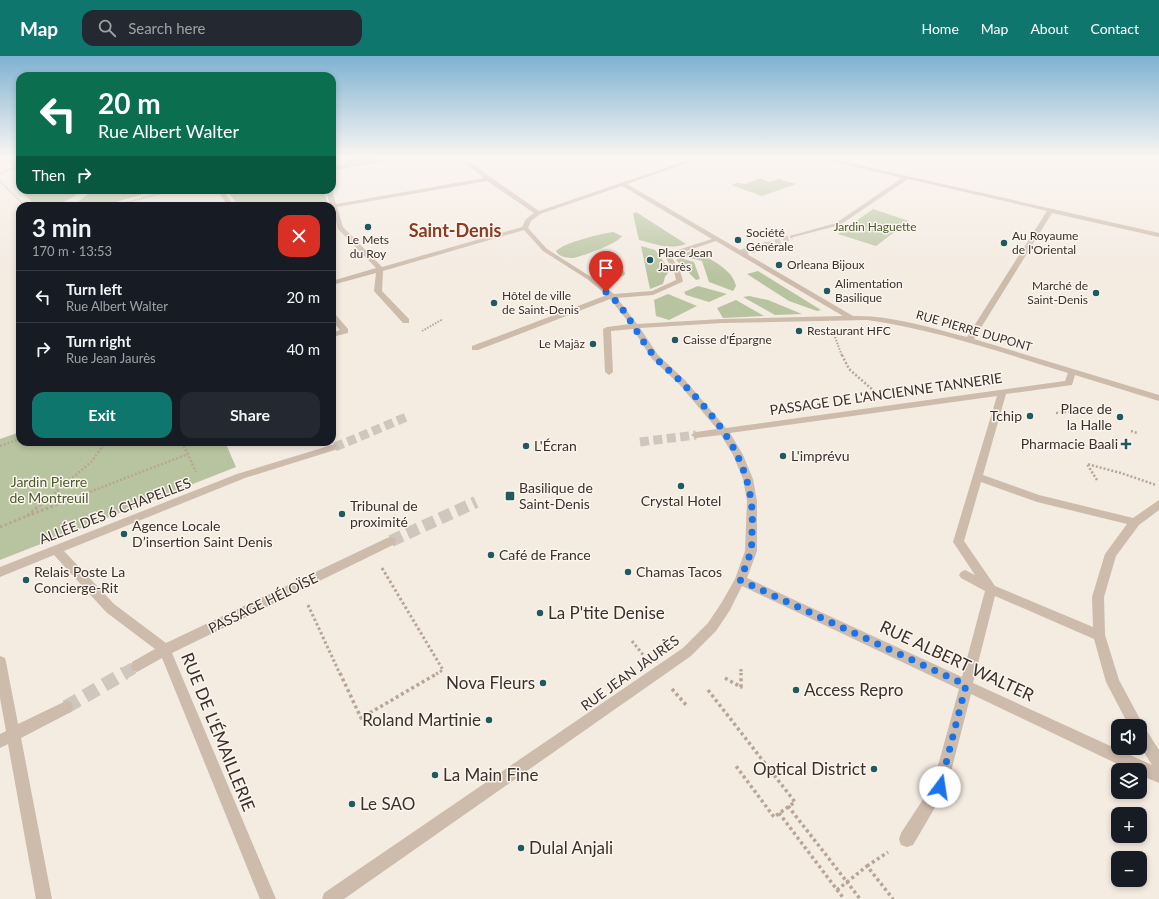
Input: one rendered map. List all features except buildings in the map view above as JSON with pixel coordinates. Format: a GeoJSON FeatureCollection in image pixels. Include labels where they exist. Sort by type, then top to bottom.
{"type":"FeatureCollection","features":[{"type":"Feature","properties":{"kind":"street"},"geometry":{"type":"LineString","coordinates":[[336,206],[389,196]]}},
{"type":"Feature","properties":{"kind":"street"},"geometry":{"type":"LineString","coordinates":[[514,196],[538,213]]}},
{"type":"Feature","properties":{"kind":"street"},"geometry":{"type":"LineString","coordinates":[[336,282],[525,228],[528,220],[538,213],[587,196]]}},
{"type":"Feature","properties":{"kind":"street"},"geometry":{"type":"LineString","coordinates":[[644,196],[853,319]]}},
{"type":"Feature","properties":{"kind":"street"},"geometry":{"type":"LineString","coordinates":[[792,237],[838,224],[879,196]]}},
{"type":"Feature","properties":{"kind":"street"},"geometry":{"type":"LineString","coordinates":[[992,196],[1159,235]]}},
{"type":"Feature","properties":{"kind":"street"},"geometry":{"type":"LineString","coordinates":[[969,340],[1051,210]]}},
{"type":"Feature","properties":{"kind":"street"},"geometry":{"type":"LineString","coordinates":[[336,213],[340,228],[380,269],[378,291],[406,321]]}},
{"type":"Feature","properties":{"kind":"street","name":"RUE JEAN JAURÈS"},"geometry":{"type":"LineString","coordinates":[[330,899],[687,652],[712,627],[740,580],[751,551],[752,501],[748,478],[738,455],[724,431],[682,382],[655,357],[612,296],[589,278],[545,250],[525,228]]}},
{"type":"Feature","properties":{"kind":"street"},"geometry":{"type":"LineString","coordinates":[[475,348],[600,299],[612,296],[653,294],[680,280],[677,270],[667,255],[717,239]]}},
{"type":"Feature","properties":{"kind":"street","name":"RUE PIERRE DUPONT"},"geometry":{"type":"LineString","coordinates":[[609,372],[607,330],[634,326],[722,321],[867,318],[901,323],[969,340],[1159,398]]}},
{"type":"Feature","properties":{"kind":"street"},"geometry":{"type":"LineString","coordinates":[[336,321],[345,331],[336,334]]}},
{"type":"Feature","properties":{"kind":"street","name":"PASSAGE DE L'ANCIENNE TANNERIE"},"geometry":{"type":"LineString","coordinates":[[696,435],[1070,383],[1072,372]]}},
{"type":"Feature","properties":{"kind":"street"},"geometry":{"type":"LineString","coordinates":[[907,839],[940,787],[991,590],[958,542],[1002,392]]}},
{"type":"Feature","properties":{"kind":"street","name":"ALLÉE DES 6 CHAPELLES"},"geometry":{"type":"LineString","coordinates":[[0,572],[241,476],[335,447]]}},
{"type":"Feature","properties":{"kind":"street"},"geometry":{"type":"LineString","coordinates":[[977,477],[1037,498],[1135,522]]}},
{"type":"Feature","properties":{"kind":"street"},"geometry":{"type":"LineString","coordinates":[[1132,719],[1113,682],[1099,634],[1098,597],[1111,554],[1135,522],[1159,504]]}},
{"type":"Feature","properties":{"kind":"street","name":"PASSAGE HÉLOÏSE"},"geometry":{"type":"LineString","coordinates":[[137,666],[165,650],[391,541]]}},
{"type":"Feature","properties":{"kind":"street","name":"RUE DE L'ÉMAILLERIE"},"geometry":{"type":"LineString","coordinates":[[55,549],[110,608],[165,650],[268,899]]}},
{"type":"Feature","properties":{"kind":"street"},"geometry":{"type":"LineString","coordinates":[[965,575],[991,590],[1099,634]]}},
{"type":"Feature","properties":{"kind":"street","name":"RUE ALBERT WALTER"},"geometry":{"type":"LineString","coordinates":[[740,580],[1159,776]]}},
{"type":"Feature","properties":{"kind":"street"},"geometry":{"type":"LineString","coordinates":[[0,662],[44,899]]}},
{"type":"Feature","properties":{"kind":"street"},"geometry":{"type":"LineString","coordinates":[[0,741],[66,707]]}},
{"type":"Feature","properties":{"kind":"street"},"geometry":{"type":"LineString","coordinates":[[1147,744],[1159,763]]}},
{"type":"Feature","properties":{"kind":"path"},"geometry":{"type":"LineString","coordinates":[[129,202],[150,196]]}},
{"type":"Feature","properties":{"kind":"path"},"geometry":{"type":"LineString","coordinates":[[419,333],[443,320]]}},
{"type":"Feature","properties":{"kind":"path"},"geometry":{"type":"LineString","coordinates":[[842,356],[849,369],[892,407]]}},
{"type":"Feature","properties":{"kind":"path"},"geometry":{"type":"LineString","coordinates":[[1056,413],[1075,411]]}},
{"type":"Feature","properties":{"kind":"path"},"geometry":{"type":"LineString","coordinates":[[1131,432],[1137,434]]}},
{"type":"Feature","properties":{"kind":"path"},"geometry":{"type":"LineString","coordinates":[[0,446],[16,440]]}},
{"type":"Feature","properties":{"kind":"path"},"geometry":{"type":"LineString","coordinates":[[27,516],[91,462],[103,446]]}},
{"type":"Feature","properties":{"kind":"path"},"geometry":{"type":"LineString","coordinates":[[184,446],[203,491]]}},
{"type":"Feature","properties":{"kind":"path"},"geometry":{"type":"LineString","coordinates":[[0,527],[188,454]]}},
{"type":"Feature","properties":{"kind":"path"},"geometry":{"type":"LineString","coordinates":[[1097,480],[1087,464],[1121,473],[1159,486]]}},
{"type":"Feature","properties":{"kind":"path"},"geometry":{"type":"LineString","coordinates":[[299,586],[361,718],[443,670],[372,551]]}},
{"type":"Feature","properties":{"kind":"path"},"geometry":{"type":"LineString","coordinates":[[726,678],[741,687],[740,669]]}},
{"type":"Feature","properties":{"kind":"path"},"geometry":{"type":"LineString","coordinates":[[708,690],[794,802],[774,817],[736,766]]}},
{"type":"Feature","properties":{"kind":"path"},"geometry":{"type":"LineString","coordinates":[[788,806],[860,899]]}},
{"type":"Feature","properties":{"kind":"path"},"geometry":{"type":"LineString","coordinates":[[779,813],[843,899]]}},
{"type":"Feature","properties":{"kind":"path"},"geometry":{"type":"LineString","coordinates":[[837,890],[866,866],[893,899]]}},
{"type":"Feature","properties":{"kind":"green space"},"geometry":{"type":"Polygon","coordinates":[[[26,196],[74,196],[61,202],[32,202],[26,196]]]}},
{"type":"Feature","properties":{"kind":"green space"},"geometry":{"type":"Polygon","coordinates":[[[85,196],[135,196],[116,202],[78,202],[85,196]]]}},
{"type":"Feature","properties":{"kind":"green space"},"geometry":{"type":"Polygon","coordinates":[[[231,196],[326,196],[327,202],[236,202],[231,196]]]}},
{"type":"Feature","properties":{"kind":"green space","name":"Jardin Haguette"},"geometry":{"type":"Polygon","coordinates":[[[873,209],[909,221],[876,246],[838,234],[873,209]]]}},
{"type":"Feature","properties":{"kind":"green space"},"geometry":{"type":"Polygon","coordinates":[[[636,212],[686,244],[680,246],[656,245],[639,240],[633,214],[636,212]]]}},
{"type":"Feature","properties":{"kind":"green space"},"geometry":{"type":"Polygon","coordinates":[[[613,232],[622,236],[614,243],[584,255],[568,258],[561,256],[556,251],[575,242],[613,232]]]}},
{"type":"Feature","properties":{"kind":"green space"},"geometry":{"type":"Polygon","coordinates":[[[641,246],[655,250],[670,270],[665,277],[663,284],[650,289],[641,246]]]}},
{"type":"Feature","properties":{"kind":"green space"},"geometry":{"type":"Polygon","coordinates":[[[694,250],[725,269],[730,274],[736,286],[733,291],[709,282],[702,261],[679,255],[694,250]]]}},
{"type":"Feature","properties":{"kind":"green space"},"geometry":{"type":"Polygon","coordinates":[[[680,258],[694,262],[700,279],[696,280],[676,260],[680,258]]]}},
{"type":"Feature","properties":{"kind":"green space"},"geometry":{"type":"Polygon","coordinates":[[[613,267],[624,271],[625,274],[612,279],[601,275],[600,272],[602,270],[613,267]]]}},
{"type":"Feature","properties":{"kind":"green space"},"geometry":{"type":"Polygon","coordinates":[[[758,271],[821,310],[817,311],[789,301],[747,274],[758,271]]]}},
{"type":"Feature","properties":{"kind":"green space"},"geometry":{"type":"Polygon","coordinates":[[[698,286],[727,294],[709,302],[686,295],[684,292],[698,286]]]}},
{"type":"Feature","properties":{"kind":"green space"},"geometry":{"type":"Polygon","coordinates":[[[668,294],[697,306],[669,320],[656,316],[654,300],[668,294]]]}},
{"type":"Feature","properties":{"kind":"green space"},"geometry":{"type":"Polygon","coordinates":[[[749,296],[768,300],[802,314],[775,315],[743,297],[749,296]]]}},
{"type":"Feature","properties":{"kind":"green space"},"geometry":{"type":"Polygon","coordinates":[[[736,300],[764,316],[723,318],[717,308],[736,300]]]}},
{"type":"Feature","properties":{"kind":"green space","name":"Jardin Pierre de Montreuil"},"geometry":{"type":"Polygon","coordinates":[[[16,433],[16,446],[227,446],[236,467],[0,560],[0,439],[16,433]]]}},
{"type":"Feature","properties":{"kind":"tunnel"},"geometry":{"type":"LineString","coordinates":[[767,245],[792,237]]}},
{"type":"Feature","properties":{"kind":"tunnel"},"geometry":{"type":"LineString","coordinates":[[741,253],[770,244]]}},
{"type":"Feature","properties":{"kind":"tunnel"},"geometry":{"type":"LineString","coordinates":[[335,447],[409,416]]}},
{"type":"Feature","properties":{"kind":"tunnel"},"geometry":{"type":"LineString","coordinates":[[640,442],[696,435]]}},
{"type":"Feature","properties":{"kind":"tunnel"},"geometry":{"type":"LineString","coordinates":[[391,541],[476,502]]}},
{"type":"Feature","properties":{"kind":"tunnel"},"geometry":{"type":"LineString","coordinates":[[123,674],[137,666]]}},
{"type":"Feature","properties":{"kind":"tunnel"},"geometry":{"type":"LineString","coordinates":[[66,707],[125,673]]}},
{"type":"Feature","properties":{"kind":"place","name":"Le Mets du Roy"},"geometry":{"type":"Point","coordinates":[368,227]}},
{"type":"Feature","properties":{"kind":"place","name":"Société Générale"},"geometry":{"type":"Point","coordinates":[738,240]}},
{"type":"Feature","properties":{"kind":"place","name":"Au Royaume de l'Oriental"},"geometry":{"type":"Point","coordinates":[1004,243]}},
{"type":"Feature","properties":{"kind":"place","name":"Place Jean Jaurès"},"geometry":{"type":"Point","coordinates":[650,260]}},
{"type":"Feature","properties":{"kind":"place","name":"Orleana Bijoux"},"geometry":{"type":"Point","coordinates":[779,265]}},
{"type":"Feature","properties":{"kind":"place","name":"Alimentation Basilique"},"geometry":{"type":"Point","coordinates":[827,291]}},
{"type":"Feature","properties":{"kind":"place","name":"Marché de Saint-Denis"},"geometry":{"type":"Point","coordinates":[1096,293]}},
{"type":"Feature","properties":{"kind":"place","name":"Hôtel de ville de Saint-Denis"},"geometry":{"type":"Point","coordinates":[494,303]}},
{"type":"Feature","properties":{"kind":"place","name":"Restaurant HFC"},"geometry":{"type":"Point","coordinates":[799,331]}},
{"type":"Feature","properties":{"kind":"place","name":"Caisse d'Épargne"},"geometry":{"type":"Point","coordinates":[675,340]}},
{"type":"Feature","properties":{"kind":"place","name":"Le Majâz"},"geometry":{"type":"Point","coordinates":[593,344]}},
{"type":"Feature","properties":{"kind":"place","name":"Tchip"},"geometry":{"type":"Point","coordinates":[1030,416]}},
{"type":"Feature","properties":{"kind":"place","name":"Place de la Halle"},"geometry":{"type":"Point","coordinates":[1120,417]}},
{"type":"Feature","properties":{"kind":"place","name":"Pharmacie Baali"},"geometry":{"type":"Point","coordinates":[1126,444]}},
{"type":"Feature","properties":{"kind":"place","name":"L'Écran"},"geometry":{"type":"Point","coordinates":[526,446]}},
{"type":"Feature","properties":{"kind":"place","name":"L'imprévu"},"geometry":{"type":"Point","coordinates":[783,456]}},
{"type":"Feature","properties":{"kind":"place","name":"Crystal Hotel"},"geometry":{"type":"Point","coordinates":[681,486]}},
{"type":"Feature","properties":{"kind":"place","name":"Basilique de Saint-Denis"},"geometry":{"type":"Point","coordinates":[510,496]}},
{"type":"Feature","properties":{"kind":"place","name":"Tribunal de proximité"},"geometry":{"type":"Point","coordinates":[342,514]}},
{"type":"Feature","properties":{"kind":"place","name":"Agence Locale D’insertion Saint Denis"},"geometry":{"type":"Point","coordinates":[124,534]}},
{"type":"Feature","properties":{"kind":"place","name":"Café de France"},"geometry":{"type":"Point","coordinates":[491,555]}},
{"type":"Feature","properties":{"kind":"place","name":"Chamas Tacos"},"geometry":{"type":"Point","coordinates":[628,572]}},
{"type":"Feature","properties":{"kind":"place","name":"Relais Poste La Concierge-Rit"},"geometry":{"type":"Point","coordinates":[26,580]}},
{"type":"Feature","properties":{"kind":"place","name":"La P'tite Denise"},"geometry":{"type":"Point","coordinates":[540,613]}},
{"type":"Feature","properties":{"kind":"place","name":"Nova Fleurs"},"geometry":{"type":"Point","coordinates":[543,683]}},
{"type":"Feature","properties":{"kind":"place","name":"Access Repro"},"geometry":{"type":"Point","coordinates":[796,690]}},
{"type":"Feature","properties":{"kind":"place","name":"Roland Martinie"},"geometry":{"type":"Point","coordinates":[489,720]}},
{"type":"Feature","properties":{"kind":"place","name":"Optical District"},"geometry":{"type":"Point","coordinates":[874,769]}},
{"type":"Feature","properties":{"kind":"place","name":"La Main Fine"},"geometry":{"type":"Point","coordinates":[435,775]}},
{"type":"Feature","properties":{"kind":"place","name":"Le SAO"},"geometry":{"type":"Point","coordinates":[352,804]}},
{"type":"Feature","properties":{"kind":"place","name":"Dulal Anjali"},"geometry":{"type":"Point","coordinates":[521,848]}},
{"type":"Feature","properties":{"kind":"district","name":"Saint-Denis"},"geometry":{"type":"Point","coordinates":[455,231]}},
{"type":"Feature","properties":{"kind":"route"},"geometry":{"type":"LineString","coordinates":[[606,292],[612,296],[655,357],[682,382],[724,431],[738,455],[748,478],[752,501],[753,524],[751,551],[740,580],[966,685],[940,787]]}}]}
